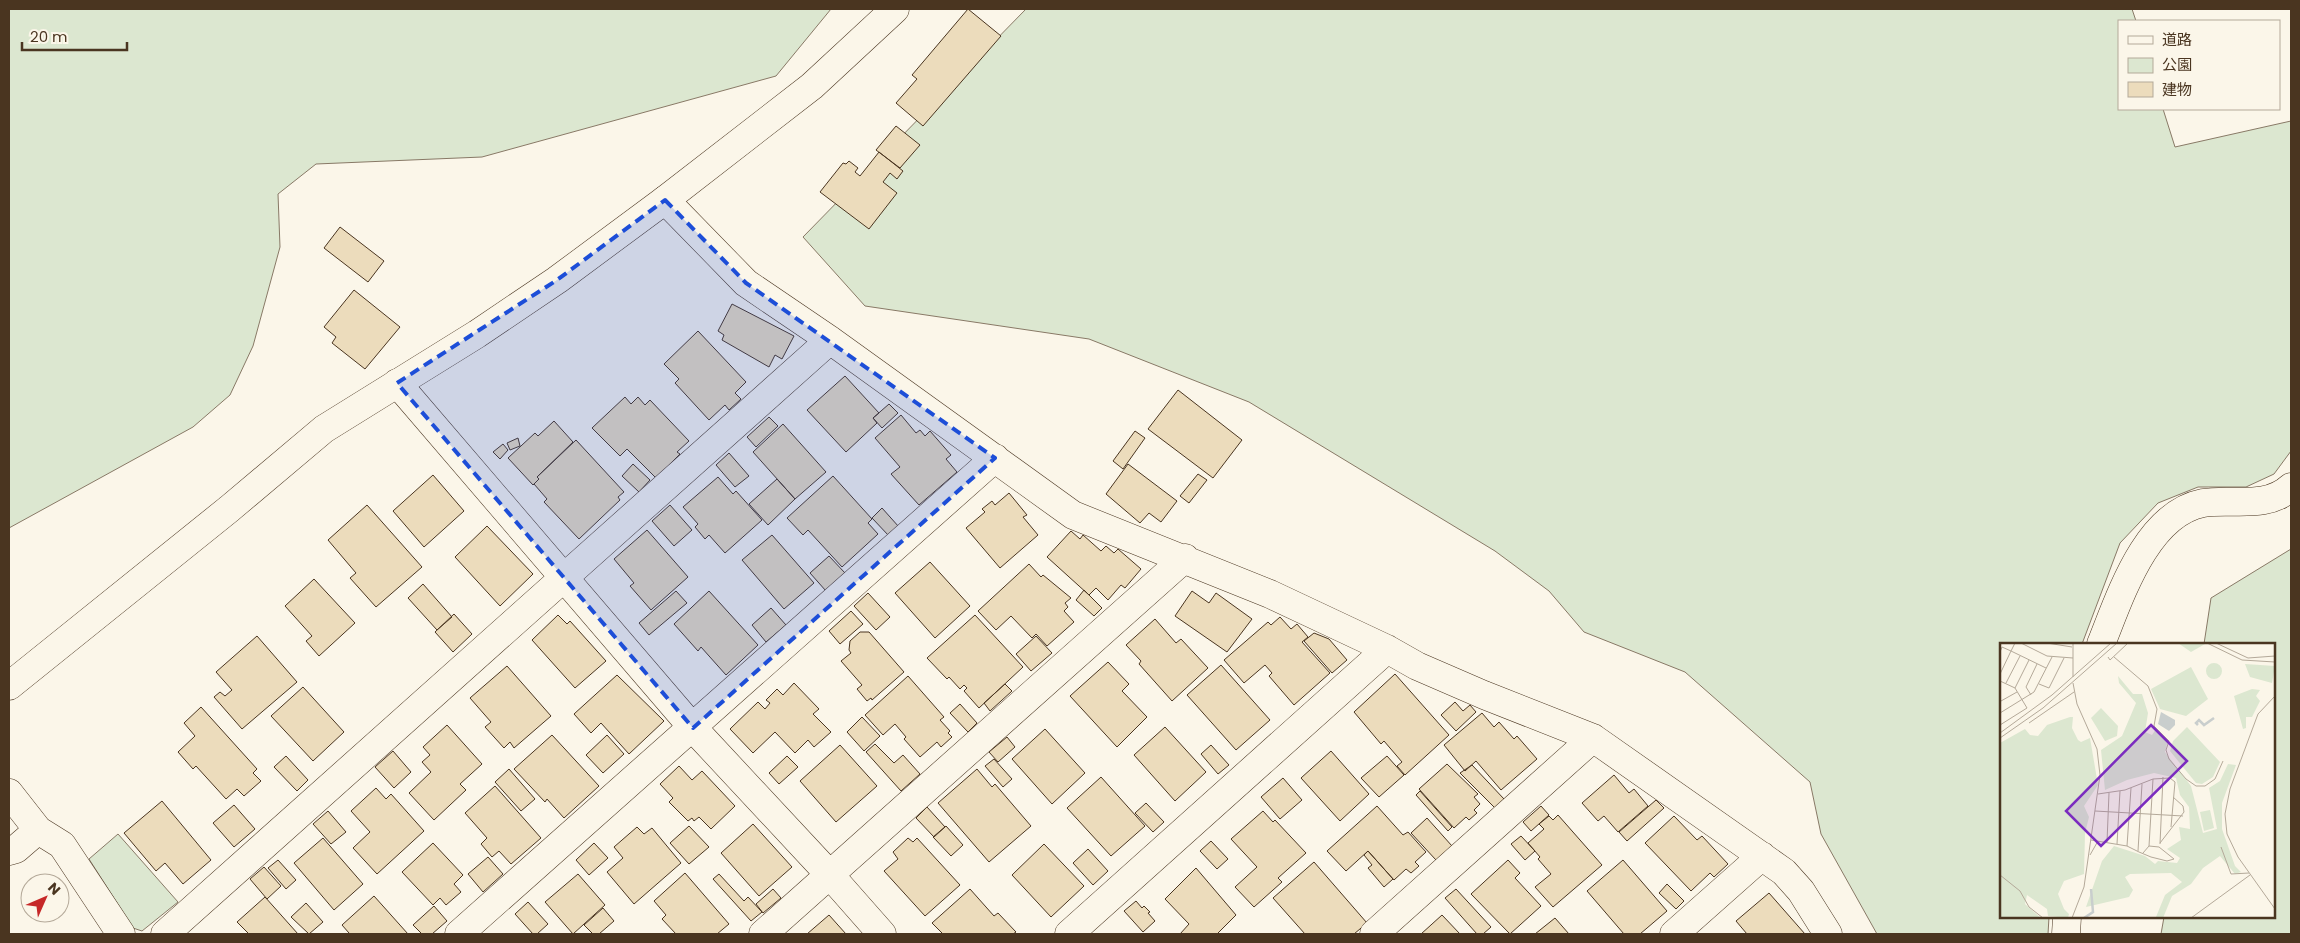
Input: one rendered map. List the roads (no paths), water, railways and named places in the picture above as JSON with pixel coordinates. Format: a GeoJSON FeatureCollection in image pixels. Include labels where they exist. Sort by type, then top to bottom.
{"type":"FeatureCollection","features":[{"type":"Feature","properties":{"kind":"street"},"geometry":{"type":"LineString","coordinates":[[9,686],[324,429],[477,334],[557,280],[665,200],[812,86],[895,9]]}},
{"type":"Feature","properties":{"kind":"street"},"geometry":{"type":"LineString","coordinates":[[665,200],[746,282],[1073,514],[1186,558],[1270,594],[1387,649],[1417,666],[1593,738],[1784,872],[1801,891],[1828,934]]}},
{"type":"Feature","properties":{"kind":"street"},"geometry":{"type":"LineString","coordinates":[[165,934],[830,340]]}},
{"type":"Feature","properties":{"kind":"street"},"geometry":{"type":"LineString","coordinates":[[397,383],[694,728],[882,934]]}},
{"type":"Feature","properties":{"kind":"street"},"geometry":{"type":"LineString","coordinates":[[460,934],[694,728],[995,458]]}},
{"type":"Feature","properties":{"kind":"street"},"geometry":{"type":"LineString","coordinates":[[2101,643],[2141,554],[2163,525],[2184,510],[2203,503],[2255,502],[2269,499],[2291,487]]}},
{"type":"Feature","properties":{"kind":"street"},"geometry":{"type":"LineString","coordinates":[[763,934],[1186,558]]}},
{"type":"Feature","properties":{"kind":"street"},"geometry":{"type":"LineString","coordinates":[[1068,934],[1387,649]]}},
{"type":"Feature","properties":{"kind":"street"},"geometry":{"type":"LineString","coordinates":[[1374,934],[1593,738]]}},
{"type":"Feature","properties":{"kind":"street"},"geometry":{"type":"LineString","coordinates":[[9,793],[38,830],[62,845],[121,934]]}},
{"type":"Feature","properties":{"kind":"street"},"geometry":{"type":"LineString","coordinates":[[9,851],[16,849],[38,830]]}},
{"type":"Feature","properties":{"kind":"street"},"geometry":{"type":"LineString","coordinates":[[1674,934],[1762,856]]}},
{"type":"Feature","properties":{"kind":"street"},"geometry":{"type":"LineString","coordinates":[[2066,934],[2067,918]]}}]}
